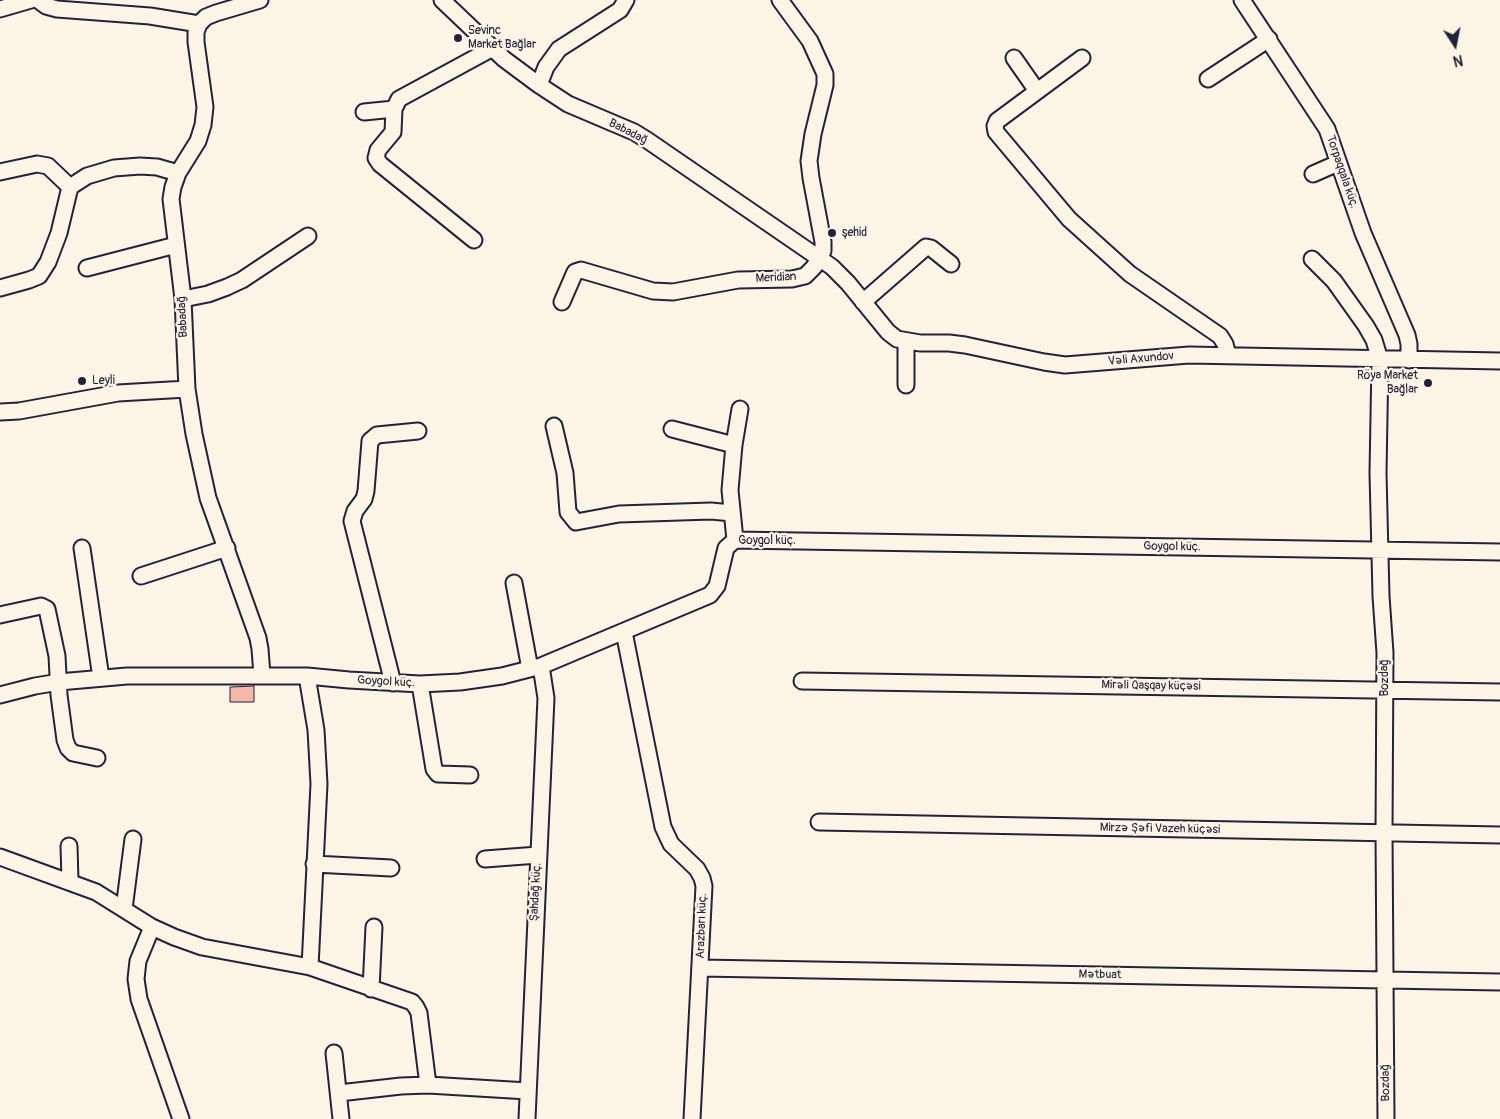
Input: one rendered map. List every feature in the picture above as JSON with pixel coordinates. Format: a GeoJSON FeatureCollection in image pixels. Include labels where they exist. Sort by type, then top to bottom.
{"type":"FeatureCollection","features":[{"type":"Feature","properties":{"kind":"street"},"geometry":{"type":"LineString","coordinates":[[0,9],[31,0]]}},
{"type":"Feature","properties":{"kind":"street"},"geometry":{"type":"LineString","coordinates":[[38,0],[46,6],[57,9],[140,15],[199,24],[206,17],[216,13],[260,0]]}},
{"type":"Feature","properties":{"kind":"street","name":"Babadağ"},"geometry":{"type":"LineString","coordinates":[[442,0],[492,48],[539,85],[568,104],[634,132],[647,140],[820,259]]}},
{"type":"Feature","properties":{"kind":"street"},"geometry":{"type":"LineString","coordinates":[[539,85],[546,67],[559,50],[620,10],[626,0]]}},
{"type":"Feature","properties":{"kind":"street"},"geometry":{"type":"LineString","coordinates":[[780,0],[810,41],[825,74],[826,85],[813,134],[809,161],[823,242],[823,252],[820,259],[841,276],[892,336],[906,342],[906,384]]}},
{"type":"Feature","properties":{"kind":"street","name":"Torpaqqala küç."},"geometry":{"type":"LineString","coordinates":[[1242,0],[1324,124],[1334,145],[1338,163],[1364,233],[1406,335],[1409,344],[1408,360]]}},
{"type":"Feature","properties":{"kind":"street","name":"Babadağ"},"geometry":{"type":"LineString","coordinates":[[199,24],[196,32],[196,42],[205,107],[203,125],[198,141],[178,173],[171,199],[183,299],[187,389],[201,470],[208,498],[258,638],[262,675]]}},
{"type":"Feature","properties":{"kind":"street"},"geometry":{"type":"LineString","coordinates":[[1208,79],[1269,40]]}},
{"type":"Feature","properties":{"kind":"street"},"geometry":{"type":"LineString","coordinates":[[474,240],[377,160],[376,154],[393,132],[394,109],[399,99],[492,48]]}},
{"type":"Feature","properties":{"kind":"street"},"geometry":{"type":"LineString","coordinates":[[1014,58],[1038,91]]}},
{"type":"Feature","properties":{"kind":"street"},"geometry":{"type":"LineString","coordinates":[[1082,58],[997,121],[995,126],[996,132],[1069,219],[1130,274],[1220,336],[1225,344],[1228,355]]}},
{"type":"Feature","properties":{"kind":"street"},"geometry":{"type":"LineString","coordinates":[[364,112],[394,109]]}},
{"type":"Feature","properties":{"kind":"street"},"geometry":{"type":"LineString","coordinates":[[1313,174],[1338,163]]}},
{"type":"Feature","properties":{"kind":"street"},"geometry":{"type":"LineString","coordinates":[[0,172],[37,164],[48,166],[70,187]]}},
{"type":"Feature","properties":{"kind":"street"},"geometry":{"type":"LineString","coordinates":[[0,288],[39,276],[48,262],[59,233],[70,187],[87,176],[114,168],[140,166],[157,167],[178,173]]}},
{"type":"Feature","properties":{"kind":"street"},"geometry":{"type":"LineString","coordinates":[[183,299],[208,294],[242,280],[308,236]]}},
{"type":"Feature","properties":{"kind":"street"},"geometry":{"type":"LineString","coordinates":[[87,268],[176,245]]}},
{"type":"Feature","properties":{"kind":"street"},"geometry":{"type":"LineString","coordinates":[[863,302],[926,247],[931,248],[951,264]]}},
{"type":"Feature","properties":{"kind":"street","name":"Meridian"},"geometry":{"type":"LineString","coordinates":[[562,302],[575,272],[581,270],[653,291],[673,292],[738,280],[792,279],[808,273],[820,259]]}},
{"type":"Feature","properties":{"kind":"street","name":"Bozdağ"},"geometry":{"type":"LineString","coordinates":[[1312,259],[1334,281],[1361,319],[1374,340],[1380,360],[1379,550],[1380,596],[1386,653],[1384,833],[1386,1119]]}},
{"type":"Feature","properties":{"kind":"street","name":"Vəli Axundov"},"geometry":{"type":"LineString","coordinates":[[906,342],[965,345],[1065,365],[1170,356],[1228,355],[1380,360],[1500,361]]}},
{"type":"Feature","properties":{"kind":"street"},"geometry":{"type":"LineString","coordinates":[[0,412],[18,411],[110,394],[187,389]]}},
{"type":"Feature","properties":{"kind":"street"},"geometry":{"type":"LineString","coordinates":[[735,540],[730,490],[734,444],[740,409]]}},
{"type":"Feature","properties":{"kind":"street"},"geometry":{"type":"LineString","coordinates":[[554,426],[563,463],[568,512],[576,522],[619,514],[711,511],[732,513]]}},
{"type":"Feature","properties":{"kind":"street"},"geometry":{"type":"LineString","coordinates":[[672,429],[734,444]]}},
{"type":"Feature","properties":{"kind":"street"},"geometry":{"type":"LineString","coordinates":[[393,683],[352,521],[355,511],[364,500],[366,492],[370,441],[377,435],[418,431]]}},
{"type":"Feature","properties":{"kind":"street","name":"Goygol küç."},"geometry":{"type":"LineString","coordinates":[[0,696],[35,686],[102,678],[262,675],[307,676],[420,684],[460,682],[502,676],[536,667],[710,595],[717,586],[726,548],[735,540],[1500,552]]}},
{"type":"Feature","properties":{"kind":"street"},"geometry":{"type":"LineString","coordinates":[[82,548],[102,678]]}},
{"type":"Feature","properties":{"kind":"street"},"geometry":{"type":"LineString","coordinates":[[141,576],[227,548]]}},
{"type":"Feature","properties":{"kind":"street","name":"Şahdağ küç."},"geometry":{"type":"LineString","coordinates":[[514,583],[546,698],[527,1119]]}},
{"type":"Feature","properties":{"kind":"street"},"geometry":{"type":"LineString","coordinates":[[0,615],[41,606],[47,609],[57,656],[64,731],[68,748],[73,753],[97,758]]}},
{"type":"Feature","properties":{"kind":"street","name":"Arazbarı küç."},"geometry":{"type":"LineString","coordinates":[[624,632],[663,827],[671,844],[697,869],[704,886],[692,1119]]}},
{"type":"Feature","properties":{"kind":"street"},"geometry":{"type":"LineString","coordinates":[[307,676],[316,730],[319,784],[310,967]]}},
{"type":"Feature","properties":{"kind":"street","name":"Mirəli Qaşqay küçəsi"},"geometry":{"type":"LineString","coordinates":[[802,681],[1500,692]]}},
{"type":"Feature","properties":{"kind":"street"},"geometry":{"type":"LineString","coordinates":[[420,684],[434,769],[438,774],[470,775]]}},
{"type":"Feature","properties":{"kind":"street","name":"Mirzə Şəfi Vazeh küçəsi"},"geometry":{"type":"LineString","coordinates":[[819,822],[1500,835]]}},
{"type":"Feature","properties":{"kind":"street"},"geometry":{"type":"LineString","coordinates":[[124,909],[133,839]]}},
{"type":"Feature","properties":{"kind":"street"},"geometry":{"type":"LineString","coordinates":[[69,846],[70,881]]}},
{"type":"Feature","properties":{"kind":"street"},"geometry":{"type":"LineString","coordinates":[[485,859],[538,855]]}},
{"type":"Feature","properties":{"kind":"street"},"geometry":{"type":"LineString","coordinates":[[0,857],[96,892],[152,927],[202,947],[310,967],[412,1002],[419,1013],[428,1085]]}},
{"type":"Feature","properties":{"kind":"street"},"geometry":{"type":"LineString","coordinates":[[314,864],[391,868]]}},
{"type":"Feature","properties":{"kind":"street"},"geometry":{"type":"LineString","coordinates":[[152,927],[138,961],[136,979],[138,1000],[181,1119]]}},
{"type":"Feature","properties":{"kind":"street"},"geometry":{"type":"LineString","coordinates":[[371,989],[374,927]]}},
{"type":"Feature","properties":{"kind":"street","name":"Mətbuat"},"geometry":{"type":"LineString","coordinates":[[700,968],[1500,982]]}},
{"type":"Feature","properties":{"kind":"street"},"geometry":{"type":"LineString","coordinates":[[334,1053],[341,1119]]}},
{"type":"Feature","properties":{"kind":"street"},"geometry":{"type":"LineString","coordinates":[[339,1093],[428,1085],[528,1091]]}},
{"type":"Feature","properties":{"kind":"building"},"geometry":{"type":"Polygon","coordinates":[[[254,686],[254,702],[230,702],[230,687],[254,686]]]}},
{"type":"Feature","properties":{"kind":"place","name":"Sevinc Market Bağlar"},"geometry":{"type":"Point","coordinates":[458,38]}},
{"type":"Feature","properties":{"kind":"place","name":"şehid"},"geometry":{"type":"Point","coordinates":[832,233]}},
{"type":"Feature","properties":{"kind":"place","name":"Leyli"},"geometry":{"type":"Point","coordinates":[82,381]}},
{"type":"Feature","properties":{"kind":"place","name":"Röya Market Bağlar"},"geometry":{"type":"Point","coordinates":[1428,383]}}]}
